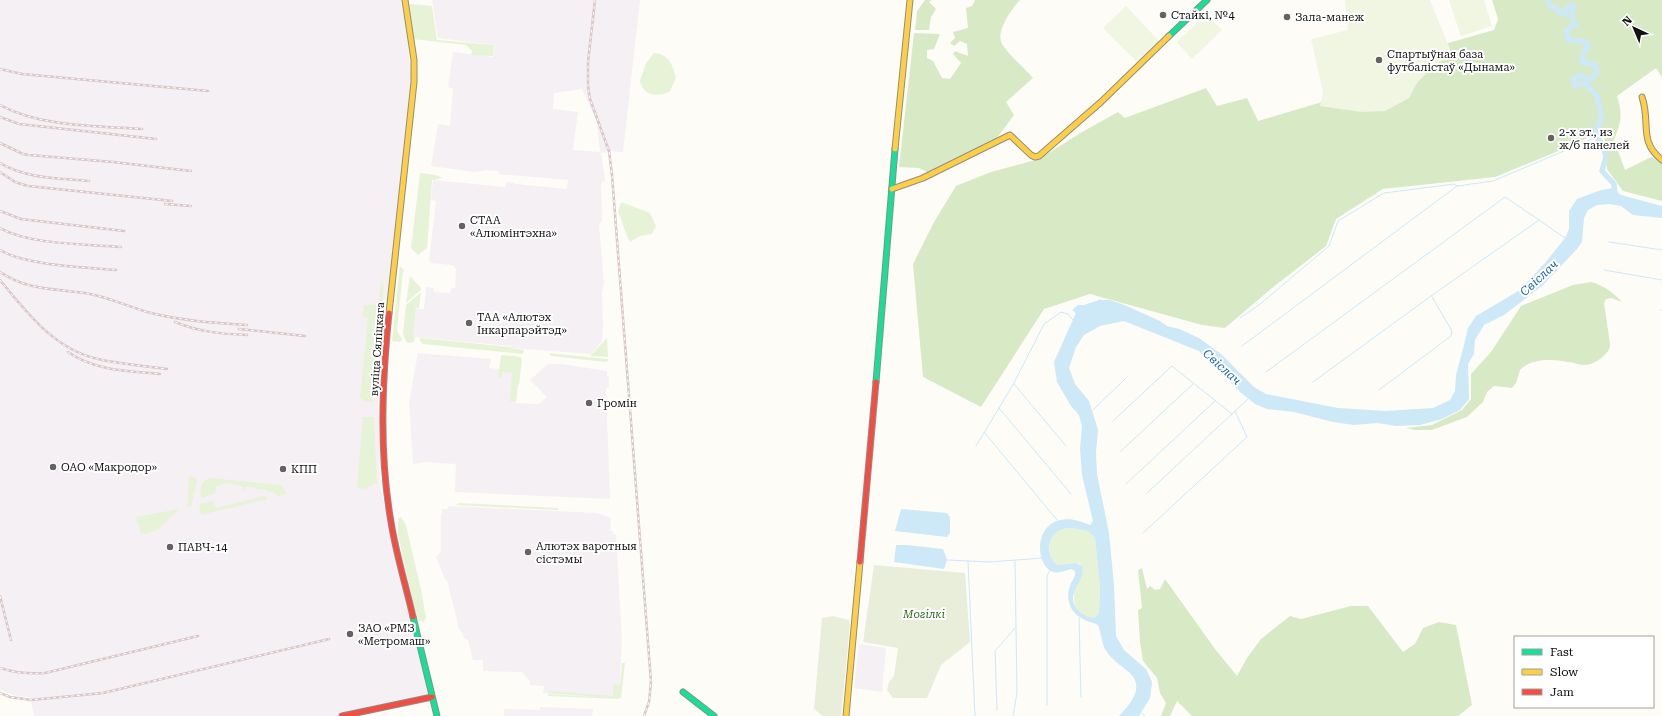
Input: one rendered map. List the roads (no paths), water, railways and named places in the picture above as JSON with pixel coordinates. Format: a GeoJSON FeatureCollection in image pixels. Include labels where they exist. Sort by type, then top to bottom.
{"type":"FeatureCollection","features":[{"type":"Feature","properties":{"kind":"main road","name":"вуліца Сяліцкага"},"geometry":{"type":"LineString","coordinates":[[404,0],[414,60],[414,82],[392,282],[383,397],[384,439],[391,523],[437,716]]}},
{"type":"Feature","properties":{"kind":"main road"},"geometry":{"type":"LineString","coordinates":[[846,716],[910,0]]}},
{"type":"Feature","properties":{"kind":"main road"},"geometry":{"type":"LineString","coordinates":[[892,189],[923,178],[1010,135],[1031,155],[1035,157],[1039,156],[1102,102],[1207,0]]}},
{"type":"Feature","properties":{"kind":"main road"},"geometry":{"type":"LineString","coordinates":[[1642,98],[1647,110],[1648,146],[1656,157],[1662,160]]}},
{"type":"Feature","properties":{"kind":"main road"},"geometry":{"type":"LineString","coordinates":[[683,692],[714,716]]}},
{"type":"Feature","properties":{"kind":"main road"},"geometry":{"type":"LineString","coordinates":[[342,716],[432,697]]}},
{"type":"Feature","properties":{"kind":"water","name":"Свіслач"},"geometry":{"type":"Polygon","coordinates":[[[1613,188],[1621,195],[1662,206],[1662,218],[1633,215],[1621,206],[1609,204],[1597,205],[1588,210],[1584,218],[1582,242],[1577,249],[1542,286],[1504,315],[1484,325],[1475,340],[1474,354],[1468,364],[1469,399],[1460,410],[1442,419],[1420,425],[1396,426],[1377,423],[1354,425],[1333,422],[1294,412],[1267,409],[1255,404],[1239,391],[1199,351],[1124,321],[1100,326],[1084,335],[1076,347],[1069,368],[1075,384],[1089,401],[1098,430],[1096,452],[1097,474],[1109,533],[1114,585],[1116,636],[1124,650],[1146,669],[1152,682],[1150,698],[1139,716],[1119,716],[1134,696],[1136,684],[1134,679],[1130,673],[1115,661],[1107,652],[1098,625],[1086,621],[1072,609],[1068,601],[1068,596],[1075,571],[1071,569],[1053,572],[1046,566],[1041,557],[1040,547],[1042,536],[1048,527],[1058,521],[1072,519],[1090,525],[1093,521],[1082,475],[1080,449],[1082,426],[1079,415],[1071,406],[1057,382],[1054,362],[1076,313],[1072,310],[1078,305],[1084,305],[1099,300],[1110,300],[1122,304],[1160,321],[1167,326],[1179,329],[1199,338],[1221,354],[1254,387],[1266,394],[1338,408],[1385,411],[1433,408],[1450,400],[1455,391],[1456,375],[1468,328],[1476,316],[1520,290],[1545,263],[1565,238],[1569,229],[1569,211],[1577,199],[1601,190],[1613,188]],[[1071,528],[1059,531],[1053,536],[1049,545],[1049,550],[1052,559],[1058,565],[1076,563],[1082,566],[1082,577],[1074,592],[1074,603],[1080,612],[1094,618],[1099,613],[1100,587],[1095,538],[1088,531],[1071,528]]]}},
{"type":"Feature","properties":{"kind":"water"},"geometry":{"type":"Polygon","coordinates":[[[901,509],[947,513],[950,517],[950,533],[947,537],[895,531],[901,509]]]}},
{"type":"Feature","properties":{"kind":"water"},"geometry":{"type":"Polygon","coordinates":[[[896,545],[943,549],[947,560],[944,569],[894,562],[896,545]]]}},
{"type":"Feature","properties":{"kind":"waterway"},"geometry":{"type":"LineString","coordinates":[[1548,0],[1549,5],[1565,15],[1568,7],[1573,5],[1572,18],[1576,25],[1567,29],[1568,40],[1587,42],[1587,49],[1583,54],[1582,62],[1595,65],[1597,72],[1591,80],[1580,75],[1573,80],[1575,86],[1585,83],[1597,96],[1602,118],[1596,129],[1597,137],[1603,145],[1606,157],[1602,171],[1614,184],[1615,196]]}},
{"type":"Feature","properties":{"kind":"waterway"},"geometry":{"type":"LineString","coordinates":[[1587,49],[1595,46]]}},
{"type":"Feature","properties":{"kind":"waterway"},"geometry":{"type":"LineString","coordinates":[[1597,96],[1607,85]]}},
{"type":"Feature","properties":{"kind":"waterway"},"geometry":{"type":"LineString","coordinates":[[1242,346],[1457,186],[1493,181],[1597,137]]}},
{"type":"Feature","properties":{"kind":"waterway"},"geometry":{"type":"LineString","coordinates":[[1240,318],[1259,305],[1329,246],[1338,221],[1384,193],[1454,184],[1457,186]]}},
{"type":"Feature","properties":{"kind":"waterway"},"geometry":{"type":"LineString","coordinates":[[1266,372],[1505,197],[1539,220]]}},
{"type":"Feature","properties":{"kind":"waterway"},"geometry":{"type":"LineString","coordinates":[[1313,382],[1539,220],[1565,238]]}},
{"type":"Feature","properties":{"kind":"waterway"},"geometry":{"type":"LineString","coordinates":[[1609,242],[1662,250]]}},
{"type":"Feature","properties":{"kind":"waterway"},"geometry":{"type":"LineString","coordinates":[[1604,270],[1662,280]]}},
{"type":"Feature","properties":{"kind":"waterway"},"geometry":{"type":"LineString","coordinates":[[1379,390],[1451,336],[1452,331],[1432,297]]}},
{"type":"Feature","properties":{"kind":"waterway"},"geometry":{"type":"LineString","coordinates":[[976,446],[1014,383],[1044,324],[1061,312],[1068,314],[1073,320]]}},
{"type":"Feature","properties":{"kind":"waterway"},"geometry":{"type":"LineString","coordinates":[[1113,421],[1172,366],[1232,414]]}},
{"type":"Feature","properties":{"kind":"waterway"},"geometry":{"type":"LineString","coordinates":[[1093,410],[1127,377]]}},
{"type":"Feature","properties":{"kind":"waterway"},"geometry":{"type":"LineString","coordinates":[[1014,384],[1066,446]]}},
{"type":"Feature","properties":{"kind":"waterway"},"geometry":{"type":"LineString","coordinates":[[1120,452],[1193,384]]}},
{"type":"Feature","properties":{"kind":"waterway"},"geometry":{"type":"LineString","coordinates":[[1147,493],[1248,399]]}},
{"type":"Feature","properties":{"kind":"waterway"},"geometry":{"type":"LineString","coordinates":[[1126,484],[1215,401]]}},
{"type":"Feature","properties":{"kind":"waterway"},"geometry":{"type":"LineString","coordinates":[[999,408],[1071,494]]}},
{"type":"Feature","properties":{"kind":"waterway"},"geometry":{"type":"LineString","coordinates":[[1143,533],[1247,437],[1235,411]]}},
{"type":"Feature","properties":{"kind":"waterway"},"geometry":{"type":"LineString","coordinates":[[984,432],[1057,520]]}},
{"type":"Feature","properties":{"kind":"waterway"},"geometry":{"type":"LineString","coordinates":[[947,560],[990,562],[1042,558]]}},
{"type":"Feature","properties":{"kind":"waterway"},"geometry":{"type":"LineString","coordinates":[[1013,716],[1017,693],[1015,560]]}},
{"type":"Feature","properties":{"kind":"waterway"},"geometry":{"type":"LineString","coordinates":[[968,561],[975,716]]}},
{"type":"Feature","properties":{"kind":"waterway"},"geometry":{"type":"LineString","coordinates":[[1047,705],[1047,575],[1051,569]]}},
{"type":"Feature","properties":{"kind":"waterway"},"geometry":{"type":"LineString","coordinates":[[1079,618],[1081,697]]}},
{"type":"Feature","properties":{"kind":"waterway"},"geometry":{"type":"LineString","coordinates":[[997,710],[995,651],[1015,628]]}},
{"type":"Feature","properties":{"kind":"waterway"},"geometry":{"type":"LineString","coordinates":[[1142,713],[1145,716]]}},
{"type":"Feature","properties":{"kind":"railway"},"geometry":{"type":"LineString","coordinates":[[595,0],[588,62],[588,86],[590,99],[609,151],[612,175],[651,682],[649,702],[644,716]]}},
{"type":"Feature","properties":{"kind":"railway"},"geometry":{"type":"LineString","coordinates":[[0,69],[22,74],[208,91]]}},
{"type":"Feature","properties":{"kind":"railway"},"geometry":{"type":"LineString","coordinates":[[0,105],[33,118],[88,126],[142,129]]}},
{"type":"Feature","properties":{"kind":"railway"},"geometry":{"type":"LineString","coordinates":[[0,117],[19,124],[156,139]]}},
{"type":"Feature","properties":{"kind":"railway"},"geometry":{"type":"LineString","coordinates":[[0,143],[23,154],[29,155],[113,162],[191,171]]}},
{"type":"Feature","properties":{"kind":"railway"},"geometry":{"type":"LineString","coordinates":[[0,163],[32,175],[89,181]]}},
{"type":"Feature","properties":{"kind":"railway"},"geometry":{"type":"LineString","coordinates":[[0,172],[15,182],[28,186],[172,201]]}},
{"type":"Feature","properties":{"kind":"railway"},"geometry":{"type":"LineString","coordinates":[[165,204],[191,206]]}},
{"type":"Feature","properties":{"kind":"railway"},"geometry":{"type":"LineString","coordinates":[[0,211],[21,219],[124,231]]}},
{"type":"Feature","properties":{"kind":"railway"},"geometry":{"type":"LineString","coordinates":[[0,228],[13,234],[42,241],[121,247]]}},
{"type":"Feature","properties":{"kind":"railway"},"geometry":{"type":"LineString","coordinates":[[0,250],[11,255],[40,263],[116,270]]}},
{"type":"Feature","properties":{"kind":"railway"},"geometry":{"type":"LineString","coordinates":[[0,272],[22,283],[33,286],[90,294],[163,316],[247,325]]}},
{"type":"Feature","properties":{"kind":"railway"},"geometry":{"type":"LineString","coordinates":[[0,280],[31,317],[68,347],[98,359],[123,364],[167,369]]}},
{"type":"Feature","properties":{"kind":"railway"},"geometry":{"type":"LineString","coordinates":[[175,322],[211,332],[247,335]]}},
{"type":"Feature","properties":{"kind":"railway"},"geometry":{"type":"LineString","coordinates":[[239,329],[305,336]]}},
{"type":"Feature","properties":{"kind":"railway"},"geometry":{"type":"LineString","coordinates":[[68,352],[78,358],[101,367],[124,371],[160,374]]}},
{"type":"Feature","properties":{"kind":"railway"},"geometry":{"type":"LineString","coordinates":[[0,596],[11,640]]}},
{"type":"Feature","properties":{"kind":"railway"},"geometry":{"type":"LineString","coordinates":[[0,668],[22,673],[45,673],[198,636]]}},
{"type":"Feature","properties":{"kind":"railway"},"geometry":{"type":"LineString","coordinates":[[0,693],[10,697],[31,700],[103,693],[329,639]]}},
{"type":"Feature","properties":{"kind":"place","name":"Стайкі, №4"},"geometry":{"type":"Point","coordinates":[1163,15]}},
{"type":"Feature","properties":{"kind":"place","name":"Зала-манеж"},"geometry":{"type":"Point","coordinates":[1287,17]}},
{"type":"Feature","properties":{"kind":"place","name":"Спартыўная база футбалістаў «Дынама»"},"geometry":{"type":"Point","coordinates":[1379,60]}},
{"type":"Feature","properties":{"kind":"place","name":"2-х эт., из ж/б панелей"},"geometry":{"type":"Point","coordinates":[1551,138]}},
{"type":"Feature","properties":{"kind":"place","name":"СТАА «Алюмінтэхна»"},"geometry":{"type":"Point","coordinates":[462,226]}},
{"type":"Feature","properties":{"kind":"place","name":"ТАА «Алютэх Інкарпарэйтэд»"},"geometry":{"type":"Point","coordinates":[469,323]}},
{"type":"Feature","properties":{"kind":"place","name":"Громін"},"geometry":{"type":"Point","coordinates":[589,403]}},
{"type":"Feature","properties":{"kind":"place","name":"ОАО «Макродор»"},"geometry":{"type":"Point","coordinates":[53,467]}},
{"type":"Feature","properties":{"kind":"place","name":"КПП"},"geometry":{"type":"Point","coordinates":[283,469]}},
{"type":"Feature","properties":{"kind":"place","name":"ПАВЧ-14"},"geometry":{"type":"Point","coordinates":[170,547]}},
{"type":"Feature","properties":{"kind":"place","name":"Алютэх варотныя сістэмы"},"geometry":{"type":"Point","coordinates":[528,552]}},
{"type":"Feature","properties":{"kind":"place","name":"ЗАО «РМЗ «Метромаш»"},"geometry":{"type":"Point","coordinates":[350,634]}},
{"type":"Feature","properties":{"kind":"park label","name":"Могілкі"},"geometry":{"type":"Point","coordinates":[924,614]}}]}
